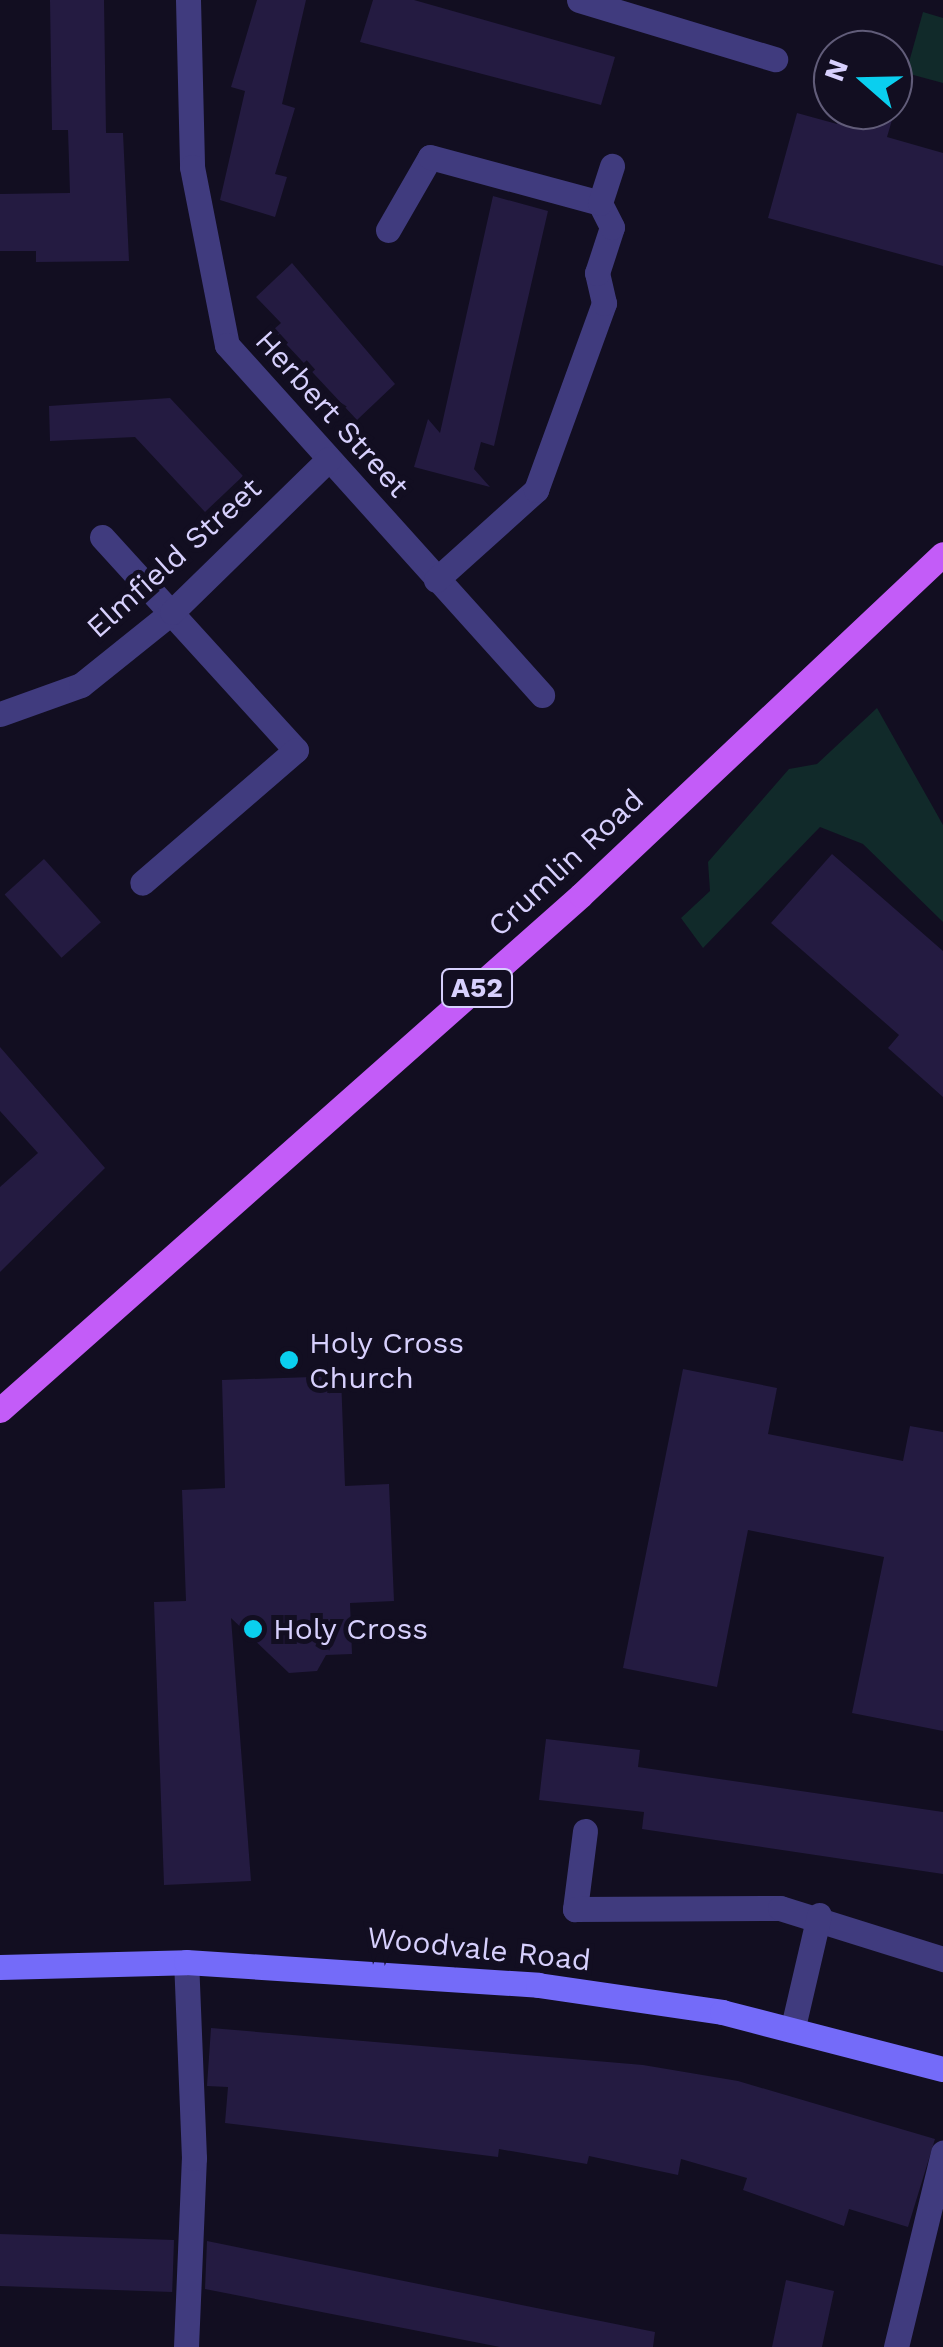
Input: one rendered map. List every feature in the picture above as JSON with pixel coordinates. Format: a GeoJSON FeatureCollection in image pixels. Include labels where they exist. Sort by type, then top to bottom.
{"type":"FeatureCollection","features":[{"type":"Feature","properties":{"kind":"main road","name":"Crumlin Road"},"geometry":{"type":"LineString","coordinates":[[0,1410],[582,895],[943,554]]}},
{"type":"Feature","properties":{"kind":"main road","name":"Woodvale Road"},"geometry":{"type":"LineString","coordinates":[[0,1967],[186,1962],[538,1985],[794,2028],[943,2069]]}},
{"type":"Feature","properties":{"kind":"street","name":"Herbert Street"},"geometry":{"type":"LineString","coordinates":[[188,0],[192,167],[227,345],[542,695]]}},
{"type":"Feature","properties":{"kind":"street"},"geometry":{"type":"LineString","coordinates":[[579,0],[775,59]]}},
{"type":"Feature","properties":{"kind":"street"},"geometry":{"type":"LineString","coordinates":[[388,230],[430,158],[600,204]]}},
{"type":"Feature","properties":{"kind":"street"},"geometry":{"type":"LineString","coordinates":[[436,580],[536,490],[604,303],[597,273],[612,228],[600,204],[612,166]]}},
{"type":"Feature","properties":{"kind":"street","name":"Elmfield Street"},"geometry":{"type":"LineString","coordinates":[[0,714],[80,684],[172,612],[328,460]]}},
{"type":"Feature","properties":{"kind":"street"},"geometry":{"type":"LineString","coordinates":[[102,537],[296,750],[142,882]]}},
{"type":"Feature","properties":{"kind":"street"},"geometry":{"type":"LineString","coordinates":[[585,1831],[576,1910],[819,1915],[943,1959]]}},
{"type":"Feature","properties":{"kind":"street"},"geometry":{"type":"LineString","coordinates":[[794,2028],[819,1915]]}},
{"type":"Feature","properties":{"kind":"street"},"geometry":{"type":"LineString","coordinates":[[186,1962],[194,2158],[186,2347]]}},
{"type":"Feature","properties":{"kind":"street"},"geometry":{"type":"LineString","coordinates":[[896,2347],[943,2153]]}},
{"type":"Feature","properties":{"kind":"green space"},"geometry":{"type":"Polygon","coordinates":[[[923,12],[943,18],[943,83],[913,75],[913,48],[923,12]]]}},
{"type":"Feature","properties":{"kind":"green space"},"geometry":{"type":"Polygon","coordinates":[[[877,708],[943,825],[943,922],[863,844],[820,827],[703,948],[681,918],[710,891],[708,862],[789,769],[817,764],[877,708]]]}},
{"type":"Feature","properties":{"kind":"building"},"geometry":{"type":"Polygon","coordinates":[[[50,0],[104,0],[106,133],[123,133],[129,261],[36,262],[36,251],[0,251],[0,194],[70,193],[68,130],[52,130],[50,0]]]}},
{"type":"Feature","properties":{"kind":"building"},"geometry":{"type":"Polygon","coordinates":[[[257,0],[306,0],[282,104],[295,108],[275,174],[287,177],[275,217],[220,200],[245,91],[231,87],[257,0]]]}},
{"type":"Feature","properties":{"kind":"building"},"geometry":{"type":"Polygon","coordinates":[[[373,0],[414,0],[615,57],[601,105],[360,42],[373,0]]]}},
{"type":"Feature","properties":{"kind":"building"},"geometry":{"type":"Polygon","coordinates":[[[797,113],[813,117],[813,130],[889,130],[887,137],[943,153],[943,266],[768,218],[797,113]]]}},
{"type":"Feature","properties":{"kind":"building"},"geometry":{"type":"Polygon","coordinates":[[[493,196],[548,211],[494,446],[481,442],[474,469],[490,487],[414,467],[428,419],[440,433],[493,196]]]}},
{"type":"Feature","properties":{"kind":"building"},"geometry":{"type":"Polygon","coordinates":[[[292,263],[395,384],[357,420],[273,330],[281,323],[256,297],[292,263]]]}},
{"type":"Feature","properties":{"kind":"building"},"geometry":{"type":"Polygon","coordinates":[[[170,398],[243,476],[205,512],[135,437],[50,441],[49,406],[170,398]]]}},
{"type":"Feature","properties":{"kind":"building"},"geometry":{"type":"Polygon","coordinates":[[[832,854],[943,951],[943,1097],[888,1048],[899,1035],[771,923],[832,854]]]}},
{"type":"Feature","properties":{"kind":"building"},"geometry":{"type":"Polygon","coordinates":[[[44,859],[101,922],[61,958],[5,894],[44,859]]]}},
{"type":"Feature","properties":{"kind":"building"},"geometry":{"type":"Polygon","coordinates":[[[0,1047],[105,1168],[0,1272],[0,1187],[38,1153],[0,1111],[0,1047]]]}},
{"type":"Feature","properties":{"kind":"building"},"geometry":{"type":"Polygon","coordinates":[[[683,1369],[777,1388],[768,1434],[903,1461],[910,1426],[943,1432],[943,1731],[852,1713],[884,1557],[748,1530],[717,1687],[623,1668],[683,1369]]]}},
{"type":"Feature","properties":{"kind":"building","name":"Holy Cross"},"geometry":{"type":"Polygon","coordinates":[[[341,1376],[345,1486],[389,1484],[394,1601],[350,1603],[352,1654],[326,1655],[317,1671],[289,1673],[231,1618],[251,1881],[164,1885],[154,1602],[186,1601],[182,1490],[225,1488],[222,1380],[341,1376]]]}},
{"type":"Feature","properties":{"kind":"building"},"geometry":{"type":"Polygon","coordinates":[[[546,1739],[640,1750],[638,1767],[943,1812],[943,1874],[642,1829],[644,1812],[539,1800],[546,1739]]]}},
{"type":"Feature","properties":{"kind":"building"},"geometry":{"type":"Polygon","coordinates":[[[211,2028],[643,2065],[738,2081],[935,2139],[908,2227],[849,2209],[844,2226],[743,2190],[747,2178],[681,2159],[678,2175],[589,2156],[587,2164],[499,2149],[498,2157],[225,2123],[228,2087],[207,2086],[211,2028]]]}},
{"type":"Feature","properties":{"kind":"building"},"geometry":{"type":"Polygon","coordinates":[[[0,2234],[174,2240],[172,2292],[0,2286],[0,2234]]]}},
{"type":"Feature","properties":{"kind":"building"},"geometry":{"type":"Polygon","coordinates":[[[207,2241],[655,2332],[653,2347],[500,2347],[205,2289],[207,2241]]]}},
{"type":"Feature","properties":{"kind":"building"},"geometry":{"type":"Polygon","coordinates":[[[786,2280],[834,2291],[822,2347],[772,2347],[786,2280]]]}},
{"type":"Feature","properties":{"kind":"place","name":"Holy Cross Church"},"geometry":{"type":"Point","coordinates":[289,1360]}},
{"type":"Feature","properties":{"kind":"place","name":"Holy Cross"},"geometry":{"type":"Point","coordinates":[253,1629]}}]}
